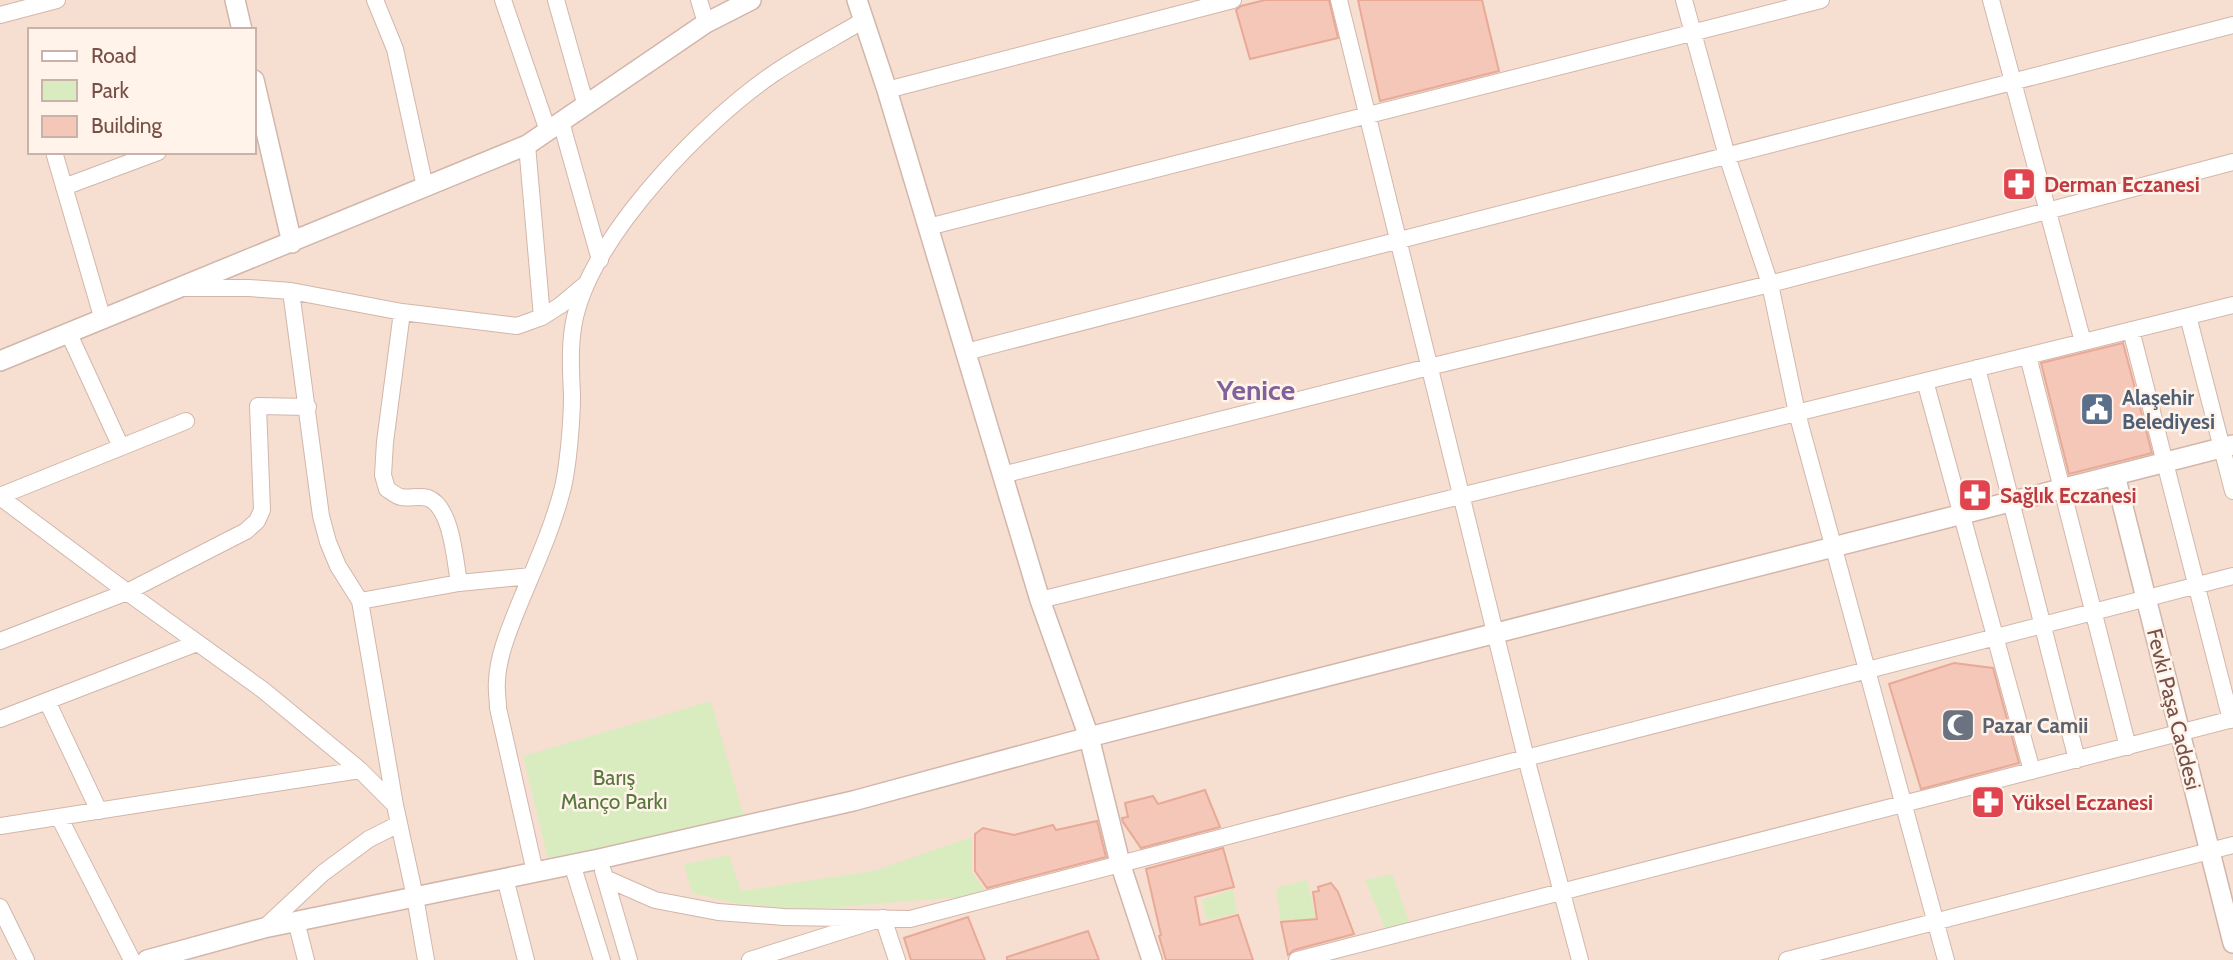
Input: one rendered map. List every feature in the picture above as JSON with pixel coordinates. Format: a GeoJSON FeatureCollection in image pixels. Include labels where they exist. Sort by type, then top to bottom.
{"type":"FeatureCollection","features":[{"type":"Feature","properties":{"kind":"street"},"geometry":{"type":"LineString","coordinates":[[0,15],[57,0]]}},
{"type":"Feature","properties":{"kind":"street"},"geometry":{"type":"LineString","coordinates":[[235,0],[238,28]]}},
{"type":"Feature","properties":{"kind":"street"},"geometry":{"type":"LineString","coordinates":[[376,0],[395,49],[425,187]]}},
{"type":"Feature","properties":{"kind":"street"},"geometry":{"type":"LineString","coordinates":[[502,0],[554,126],[600,260]]}},
{"type":"Feature","properties":{"kind":"street"},"geometry":{"type":"LineString","coordinates":[[556,0],[586,106]]}},
{"type":"Feature","properties":{"kind":"street"},"geometry":{"type":"LineString","coordinates":[[699,0],[705,23]]}},
{"type":"Feature","properties":{"kind":"street"},"geometry":{"type":"LineString","coordinates":[[0,362],[527,145],[705,23],[751,0]]}},
{"type":"Feature","properties":{"kind":"street"},"geometry":{"type":"LineString","coordinates":[[857,0],[887,90],[1040,600],[1089,737],[1120,863],[1152,960]]}},
{"type":"Feature","properties":{"kind":"street"},"geometry":{"type":"LineString","coordinates":[[887,90],[1233,0]]}},
{"type":"Feature","properties":{"kind":"street"},"geometry":{"type":"LineString","coordinates":[[1339,0],[1526,758],[1580,960]]}},
{"type":"Feature","properties":{"kind":"street"},"geometry":{"type":"LineString","coordinates":[[1684,0],[1727,156],[1770,284],[1797,413],[1946,960]]}},
{"type":"Feature","properties":{"kind":"street"},"geometry":{"type":"LineString","coordinates":[[928,227],[1821,0]]}},
{"type":"Feature","properties":{"kind":"street"},"geometry":{"type":"LineString","coordinates":[[1992,0],[2083,342]]}},
{"type":"Feature","properties":{"kind":"street"},"geometry":{"type":"LineString","coordinates":[[535,872],[498,708],[497,680],[513,621],[553,525],[564,485],[572,401],[570,344],[576,315],[589,281],[634,208],[721,114],[773,74],[864,20]]}},
{"type":"Feature","properties":{"kind":"street"},"geometry":{"type":"LineString","coordinates":[[965,352],[2233,25]]}},
{"type":"Feature","properties":{"kind":"street"},"geometry":{"type":"LineString","coordinates":[[256,98],[258,115],[292,243]]}},
{"type":"Feature","properties":{"kind":"street"},"geometry":{"type":"LineString","coordinates":[[527,145],[542,317]]}},
{"type":"Feature","properties":{"kind":"street"},"geometry":{"type":"LineString","coordinates":[[55,154],[103,320]]}},
{"type":"Feature","properties":{"kind":"street"},"geometry":{"type":"LineString","coordinates":[[64,187],[153,154]]}},
{"type":"Feature","properties":{"kind":"street"},"geometry":{"type":"LineString","coordinates":[[1002,475],[1770,284],[2233,162]]}},
{"type":"Feature","properties":{"kind":"street"},"geometry":{"type":"LineString","coordinates":[[181,288],[291,291],[402,312],[517,327],[542,317],[561,305],[589,281]]}},
{"type":"Feature","properties":{"kind":"street"},"geometry":{"type":"LineString","coordinates":[[291,291],[321,516],[338,566],[360,601],[395,804],[426,960]]}},
{"type":"Feature","properties":{"kind":"street"},"geometry":{"type":"LineString","coordinates":[[1040,600],[2233,305]]}},
{"type":"Feature","properties":{"kind":"street"},"geometry":{"type":"LineString","coordinates":[[402,312],[383,475],[387,489],[400,497],[418,496],[431,499],[440,509],[449,527],[459,583]]}},
{"type":"Feature","properties":{"kind":"street"},"geometry":{"type":"LineString","coordinates":[[2189,316],[2227,446],[2233,491]]}},
{"type":"Feature","properties":{"kind":"street"},"geometry":{"type":"LineString","coordinates":[[1297,960],[2232,720],[2132,330]]}},
{"type":"Feature","properties":{"kind":"street"},"geometry":{"type":"LineString","coordinates":[[69,334],[121,447]]}},
{"type":"Feature","properties":{"kind":"street"},"geometry":{"type":"LineString","coordinates":[[2028,356],[2128,747]]}},
{"type":"Feature","properties":{"kind":"street"},"geometry":{"type":"LineString","coordinates":[[1977,368],[2077,760]]}},
{"type":"Feature","properties":{"kind":"street"},"geometry":{"type":"LineString","coordinates":[[1925,381],[2032,771]]}},
{"type":"Feature","properties":{"kind":"street"},"geometry":{"type":"LineString","coordinates":[[0,641],[127,592],[246,531],[257,521],[262,510],[258,406],[308,408]]}},
{"type":"Feature","properties":{"kind":"street"},"geometry":{"type":"LineString","coordinates":[[0,496],[186,421]]}},
{"type":"Feature","properties":{"kind":"street"},"geometry":{"type":"LineString","coordinates":[[147,960],[264,928],[572,864],[602,868],[1089,737],[2227,446]]}},
{"type":"Feature","properties":{"kind":"street","name":"Fevki Paşa Caddesi"},"geometry":{"type":"LineString","coordinates":[[2115,475],[2233,943]]}},
{"type":"Feature","properties":{"kind":"street"},"geometry":{"type":"LineString","coordinates":[[0,496],[263,690],[360,770],[395,804]]}},
{"type":"Feature","properties":{"kind":"street"},"geometry":{"type":"LineString","coordinates":[[360,601],[459,583],[531,576]]}},
{"type":"Feature","properties":{"kind":"street"},"geometry":{"type":"LineString","coordinates":[[602,868],[655,900],[718,912],[784,917],[910,919],[2233,576]]}},
{"type":"Feature","properties":{"kind":"street"},"geometry":{"type":"LineString","coordinates":[[0,719],[197,643]]}},
{"type":"Feature","properties":{"kind":"street"},"geometry":{"type":"LineString","coordinates":[[47,701],[99,811]]}},
{"type":"Feature","properties":{"kind":"street"},"geometry":{"type":"LineString","coordinates":[[0,826],[360,770]]}},
{"type":"Feature","properties":{"kind":"street"},"geometry":{"type":"LineString","coordinates":[[60,817],[132,960]]}},
{"type":"Feature","properties":{"kind":"street"},"geometry":{"type":"LineString","coordinates":[[264,928],[323,873],[369,839],[399,824]]}},
{"type":"Feature","properties":{"kind":"street"},"geometry":{"type":"LineString","coordinates":[[1787,960],[2233,845]]}},
{"type":"Feature","properties":{"kind":"street"},"geometry":{"type":"LineString","coordinates":[[572,864],[602,960]]}},
{"type":"Feature","properties":{"kind":"street"},"geometry":{"type":"LineString","coordinates":[[602,868],[629,960]]}},
{"type":"Feature","properties":{"kind":"street"},"geometry":{"type":"LineString","coordinates":[[505,878],[526,960]]}},
{"type":"Feature","properties":{"kind":"street"},"geometry":{"type":"LineString","coordinates":[[0,907],[26,960]]}},
{"type":"Feature","properties":{"kind":"street"},"geometry":{"type":"LineString","coordinates":[[750,960],[883,918]]}},
{"type":"Feature","properties":{"kind":"street"},"geometry":{"type":"LineString","coordinates":[[883,918],[897,960]]}},
{"type":"Feature","properties":{"kind":"street"},"geometry":{"type":"LineString","coordinates":[[296,921],[306,960]]}},
{"type":"Feature","properties":{"kind":"shaded area"},"geometry":{"type":"Polygon","coordinates":[[[0,0],[2233,0],[2233,960],[0,960],[0,0]]]}},
{"type":"Feature","properties":{"kind":"green space","name":"Barış Manço Parkı"},"geometry":{"type":"Polygon","coordinates":[[[711,701],[744,817],[549,863],[523,756],[711,701]]]}},
{"type":"Feature","properties":{"kind":"green space"},"geometry":{"type":"Polygon","coordinates":[[[972,837],[972,872],[986,892],[959,897],[801,910],[735,903],[692,893],[684,864],[729,855],[741,891],[873,871],[972,837]]]}},
{"type":"Feature","properties":{"kind":"green space"},"geometry":{"type":"Polygon","coordinates":[[[1392,874],[1412,929],[1387,933],[1365,880],[1392,874]]]}},
{"type":"Feature","properties":{"kind":"green space"},"geometry":{"type":"Polygon","coordinates":[[[1307,880],[1316,919],[1281,922],[1276,888],[1307,880]]]}},
{"type":"Feature","properties":{"kind":"green space"},"geometry":{"type":"Polygon","coordinates":[[[1233,889],[1237,913],[1207,920],[1202,900],[1233,889]]]}},
{"type":"Feature","properties":{"kind":"building"},"geometry":{"type":"Polygon","coordinates":[[[1265,0],[1329,0],[1338,38],[1250,59],[1236,10],[1241,6],[1265,0]]]}},
{"type":"Feature","properties":{"kind":"building"},"geometry":{"type":"Polygon","coordinates":[[[1358,0],[1482,0],[1499,71],[1380,101],[1358,0]]]}},
{"type":"Feature","properties":{"kind":"building","name":"Alaşehir Belediyesi"},"geometry":{"type":"Polygon","coordinates":[[[2123,343],[2152,453],[2069,474],[2041,363],[2123,343]]]}},
{"type":"Feature","properties":{"kind":"building","name":"Pazar Camii"},"geometry":{"type":"Polygon","coordinates":[[[1954,663],[1993,668],[2019,763],[1921,789],[1889,684],[1954,663]]]}},
{"type":"Feature","properties":{"kind":"building"},"geometry":{"type":"Polygon","coordinates":[[[1205,790],[1220,827],[1141,848],[1123,822],[1122,818],[1128,817],[1125,803],[1153,796],[1158,804],[1205,790]]]}},
{"type":"Feature","properties":{"kind":"building"},"geometry":{"type":"Polygon","coordinates":[[[1097,821],[1106,857],[987,888],[975,871],[975,834],[983,828],[1014,835],[1053,825],[1056,830],[1097,821]]]}},
{"type":"Feature","properties":{"kind":"building"},"geometry":{"type":"Polygon","coordinates":[[[1223,848],[1234,887],[1195,897],[1200,925],[1238,915],[1253,960],[1166,960],[1146,869],[1223,848]]]}},
{"type":"Feature","properties":{"kind":"building"},"geometry":{"type":"Polygon","coordinates":[[[1331,883],[1338,892],[1354,934],[1294,950],[1288,955],[1281,922],[1317,919],[1313,892],[1319,891],[1318,887],[1331,883]]]}},
{"type":"Feature","properties":{"kind":"building"},"geometry":{"type":"Polygon","coordinates":[[[968,917],[985,960],[911,960],[904,938],[968,917]]]}},
{"type":"Feature","properties":{"kind":"building"},"geometry":{"type":"Polygon","coordinates":[[[1088,931],[1099,960],[1007,960],[1007,957],[1088,931]]]}},
{"type":"Feature","properties":{"kind":"place","name":"Derman Eczanesi"},"geometry":{"type":"Point","coordinates":[2019,184]}},
{"type":"Feature","properties":{"kind":"place","name":"Alaşehir Belediyesi"},"geometry":{"type":"Point","coordinates":[2097,409]}},
{"type":"Feature","properties":{"kind":"place","name":"Sağlık Eczanesi"},"geometry":{"type":"Point","coordinates":[1975,495]}},
{"type":"Feature","properties":{"kind":"place","name":"Pazar Camii"},"geometry":{"type":"Point","coordinates":[1958,725]}},
{"type":"Feature","properties":{"kind":"place","name":"Yüksel Eczanesi"},"geometry":{"type":"Point","coordinates":[1988,802]}},
{"type":"Feature","properties":{"kind":"district","name":"Yenice"},"geometry":{"type":"Point","coordinates":[1256,390]}}]}
